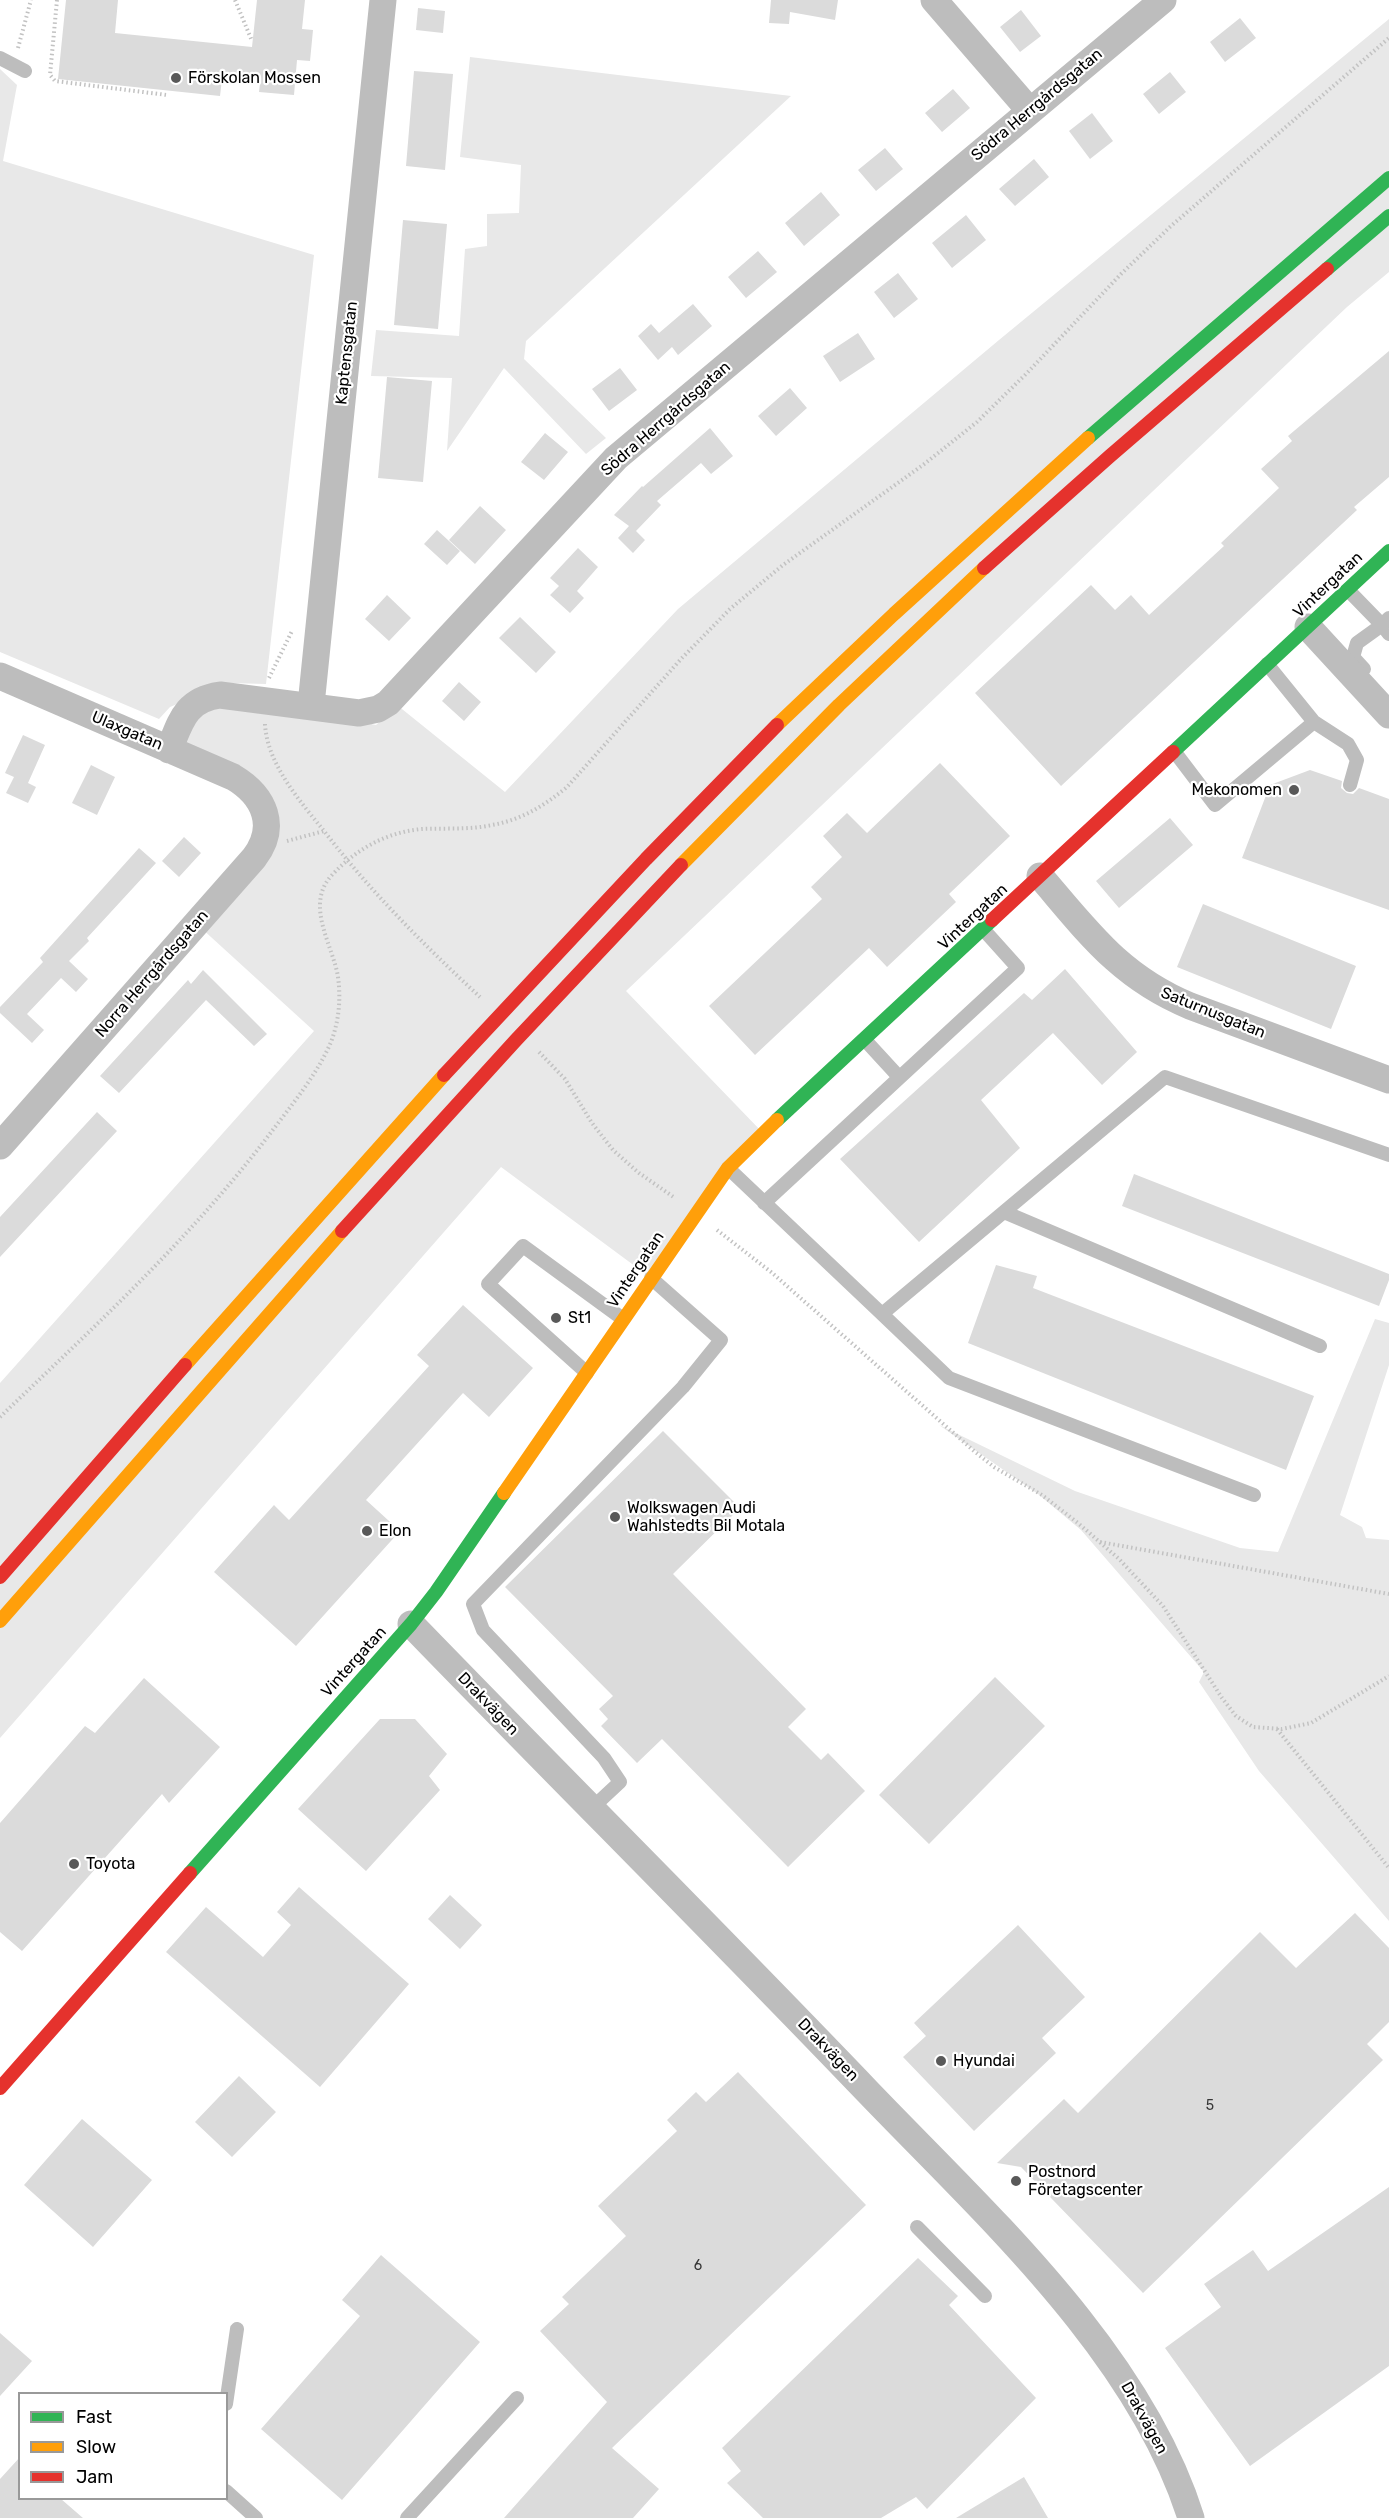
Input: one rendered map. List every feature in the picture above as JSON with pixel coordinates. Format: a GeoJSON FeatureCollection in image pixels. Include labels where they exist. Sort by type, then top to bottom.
{"type":"FeatureCollection","features":[{"type":"Feature","properties":{"kind":"main road"},"geometry":{"type":"LineString","coordinates":[[0,1577],[221,1322],[415,1105],[716,786],[823,681],[993,521],[1389,178]]}},
{"type":"Feature","properties":{"kind":"main road"},"geometry":{"type":"LineString","coordinates":[[0,1621],[233,1352],[429,1133],[627,920],[743,801],[843,700],[1011,544],[1389,216]]}},
{"type":"Feature","properties":{"kind":"main road","name":"Vintergatan"},"geometry":{"type":"LineString","coordinates":[[0,2088],[411,1624],[458,1561],[728,1168],[1389,551]]}},
{"type":"Feature","properties":{"kind":"street","name":"Kaptensgatan"},"geometry":{"type":"LineString","coordinates":[[311,705],[383,0]]}},
{"type":"Feature","properties":{"kind":"street"},"geometry":{"type":"LineString","coordinates":[[934,0],[1030,111]]}},
{"type":"Feature","properties":{"kind":"street","name":"Södra Herrgårdsgatan"},"geometry":{"type":"LineString","coordinates":[[169,750],[185,713],[192,705],[208,697],[220,695],[359,713],[378,709],[388,703],[616,458],[1163,0]]}},
{"type":"Feature","properties":{"kind":"street"},"geometry":{"type":"LineString","coordinates":[[1308,627],[1389,715]]}},
{"type":"Feature","properties":{"kind":"street","name":"Ulaxgatan"},"geometry":{"type":"LineString","coordinates":[[0,676],[233,777],[252,790],[260,800],[267,826],[264,840]]}},
{"type":"Feature","properties":{"kind":"street","name":"Norra Herrgårdsgatan"},"geometry":{"type":"LineString","coordinates":[[0,1146],[254,858],[264,840]]}},
{"type":"Feature","properties":{"kind":"street","name":"Saturnusgatan"},"geometry":{"type":"LineString","coordinates":[[1040,876],[1110,956],[1149,986],[1190,1006],[1389,1080]]}},
{"type":"Feature","properties":{"kind":"street","name":"Drakvägen"},"geometry":{"type":"LineString","coordinates":[[411,1624],[797,2018],[1055,2289],[1097,2343],[1142,2409],[1178,2483],[1191,2518]]}},
{"type":"Feature","properties":{"kind":"lane"},"geometry":{"type":"LineString","coordinates":[[0,58],[19,68]]}},
{"type":"Feature","properties":{"kind":"lane"},"geometry":{"type":"LineString","coordinates":[[1348,590],[1387,626],[1357,643],[1353,657],[1389,697]]}},
{"type":"Feature","properties":{"kind":"lane"},"geometry":{"type":"LineString","coordinates":[[1268,664],[1314,723],[1348,744],[1357,760],[1350,784]]}},
{"type":"Feature","properties":{"kind":"lane"},"geometry":{"type":"LineString","coordinates":[[1174,750],[1215,805],[1314,723]]}},
{"type":"Feature","properties":{"kind":"lane"},"geometry":{"type":"LineString","coordinates":[[764,1203],[1018,968],[983,929]]}},
{"type":"Feature","properties":{"kind":"lane"},"geometry":{"type":"LineString","coordinates":[[865,1040],[899,1077]]}},
{"type":"Feature","properties":{"kind":"lane"},"geometry":{"type":"LineString","coordinates":[[882,1314],[1165,1077],[1389,1155]]}},
{"type":"Feature","properties":{"kind":"lane"},"geometry":{"type":"LineString","coordinates":[[728,1168],[949,1378],[1254,1495]]}},
{"type":"Feature","properties":{"kind":"lane"},"geometry":{"type":"LineString","coordinates":[[1004,1212],[1320,1346]]}},
{"type":"Feature","properties":{"kind":"lane"},"geometry":{"type":"LineString","coordinates":[[587,1373],[488,1284],[523,1246],[623,1319]]}},
{"type":"Feature","properties":{"kind":"lane"},"geometry":{"type":"LineString","coordinates":[[591,1809],[620,1782],[604,1758],[483,1630],[473,1604],[683,1387],[721,1340],[651,1278]]}},
{"type":"Feature","properties":{"kind":"lane"},"geometry":{"type":"LineString","coordinates":[[917,2227],[985,2296]]}},
{"type":"Feature","properties":{"kind":"lane"},"geometry":{"type":"LineString","coordinates":[[228,2392],[237,2329]]}},
{"type":"Feature","properties":{"kind":"lane"},"geometry":{"type":"LineString","coordinates":[[407,2518],[517,2398]]}},
{"type":"Feature","properties":{"kind":"lane"},"geometry":{"type":"LineString","coordinates":[[228,2493],[256,2518]]}},
{"type":"Feature","properties":{"kind":"path"},"geometry":{"type":"LineString","coordinates":[[19,68],[31,0]]}},
{"type":"Feature","properties":{"kind":"path"},"geometry":{"type":"LineString","coordinates":[[57,0],[50,75],[55,81],[167,94]]}},
{"type":"Feature","properties":{"kind":"path"},"geometry":{"type":"LineString","coordinates":[[235,0],[252,40]]}},
{"type":"Feature","properties":{"kind":"path"},"geometry":{"type":"LineString","coordinates":[[0,1417],[126,1297],[198,1222],[277,1124],[323,1058],[336,1026],[340,992],[338,975],[322,925],[320,908],[322,891],[330,876],[372,843],[388,835],[413,830],[491,826],[524,816],[567,787],[689,650],[730,609],[783,565],[923,465],[977,422],[1171,226],[1389,38]]}},
{"type":"Feature","properties":{"kind":"path"},"geometry":{"type":"LineString","coordinates":[[264,840],[287,841],[324,831]]}},
{"type":"Feature","properties":{"kind":"path"},"geometry":{"type":"LineString","coordinates":[[347,861],[403,924],[487,1004]]}},
{"type":"Feature","properties":{"kind":"path"},"geometry":{"type":"LineString","coordinates":[[532,1046],[565,1079],[592,1123],[613,1150],[639,1173],[771,1272],[974,1451],[994,1467],[1042,1495],[1100,1542],[1163,1606],[1236,1716],[1253,1727],[1276,1729],[1311,1723],[1389,1676]]}},
{"type":"Feature","properties":{"kind":"path"},"geometry":{"type":"LineString","coordinates":[[1100,1542],[1389,1594]]}},
{"type":"Feature","properties":{"kind":"path"},"geometry":{"type":"LineString","coordinates":[[1276,1729],[1389,1868]]}},
{"type":"Feature","properties":{"kind":"shaded area"},"geometry":{"type":"Polygon","coordinates":[[[1389,19],[1389,272],[1347,307],[626,991],[763,1133],[651,1278],[501,1167],[0,1738],[0,1383],[314,1031],[200,927],[265,854],[263,802],[158,752],[195,715],[232,703],[308,711],[376,725],[397,705],[505,792],[678,609],[999,340],[1389,19]]]}},
{"type":"Feature","properties":{"kind":"shaded area"},"geometry":{"type":"Polygon","coordinates":[[[470,57],[791,96],[526,341],[524,359],[606,438],[586,454],[504,368],[447,451],[452,378],[371,376],[376,330],[459,336],[465,249],[487,246],[487,214],[519,213],[521,165],[460,157],[470,57]]]}},
{"type":"Feature","properties":{"kind":"shaded area"},"geometry":{"type":"Polygon","coordinates":[[[0,69],[17,85],[3,161],[314,255],[266,684],[229,683],[170,707],[159,719],[0,652],[0,69]]]}},
{"type":"Feature","properties":{"kind":"shaded area"},"geometry":{"type":"Polygon","coordinates":[[[1375,1319],[1389,1323],[1389,1365],[1340,1515],[1362,1527],[1366,1538],[1389,1540],[1389,1921],[1259,1771],[1199,1682],[1204,1672],[1081,1530],[1038,1494],[939,1425],[1075,1491],[1240,1548],[1278,1552],[1375,1319]]]}},
{"type":"Feature","properties":{"kind":"building"},"geometry":{"type":"Polygon","coordinates":[[[66,0],[118,0],[115,33],[252,47],[257,0],[305,0],[302,29],[313,30],[310,61],[297,60],[294,95],[259,92],[260,83],[222,79],[220,96],[58,79],[66,0]]]}},
{"type":"Feature","properties":{"kind":"building"},"geometry":{"type":"Polygon","coordinates":[[[771,0],[838,0],[835,20],[790,12],[789,24],[769,23],[771,0]]]}},
{"type":"Feature","properties":{"kind":"building"},"geometry":{"type":"Polygon","coordinates":[[[418,8],[445,11],[443,33],[416,30],[418,8]]]}},
{"type":"Feature","properties":{"kind":"building"},"geometry":{"type":"Polygon","coordinates":[[[1021,10],[1041,36],[1020,52],[1000,27],[1021,10]]]}},
{"type":"Feature","properties":{"kind":"building"},"geometry":{"type":"Polygon","coordinates":[[[1240,18],[1256,38],[1225,62],[1210,42],[1240,18]]]}},
{"type":"Feature","properties":{"kind":"building"},"geometry":{"type":"Polygon","coordinates":[[[414,71],[453,74],[445,170],[406,166],[414,71]]]}},
{"type":"Feature","properties":{"kind":"building"},"geometry":{"type":"Polygon","coordinates":[[[1170,72],[1186,92],[1159,114],[1143,94],[1170,72]]]}},
{"type":"Feature","properties":{"kind":"building"},"geometry":{"type":"Polygon","coordinates":[[[953,89],[970,108],[942,132],[925,113],[953,89]]]}},
{"type":"Feature","properties":{"kind":"building"},"geometry":{"type":"Polygon","coordinates":[[[1092,113],[1113,141],[1090,159],[1069,131],[1092,113]]]}},
{"type":"Feature","properties":{"kind":"building"},"geometry":{"type":"Polygon","coordinates":[[[885,148],[903,169],[876,191],[858,170],[885,148]]]}},
{"type":"Feature","properties":{"kind":"building"},"geometry":{"type":"Polygon","coordinates":[[[1034,159],[1049,177],[1015,206],[999,189],[1034,159]]]}},
{"type":"Feature","properties":{"kind":"building"},"geometry":{"type":"Polygon","coordinates":[[[821,192],[840,215],[804,246],[785,223],[821,192]]]}},
{"type":"Feature","properties":{"kind":"building"},"geometry":{"type":"Polygon","coordinates":[[[966,215],[986,240],[952,268],[932,243],[966,215]]]}},
{"type":"Feature","properties":{"kind":"building"},"geometry":{"type":"Polygon","coordinates":[[[403,220],[447,224],[438,329],[394,325],[403,220]]]}},
{"type":"Feature","properties":{"kind":"building"},"geometry":{"type":"Polygon","coordinates":[[[758,251],[777,272],[746,298],[728,277],[758,251]]]}},
{"type":"Feature","properties":{"kind":"building"},"geometry":{"type":"Polygon","coordinates":[[[898,273],[918,299],[894,318],[874,292],[898,273]]]}},
{"type":"Feature","properties":{"kind":"building"},"geometry":{"type":"Polygon","coordinates":[[[693,304],[712,326],[678,355],[672,347],[658,360],[638,336],[651,324],[659,333],[693,304]]]}},
{"type":"Feature","properties":{"kind":"building"},"geometry":{"type":"Polygon","coordinates":[[[858,333],[875,359],[840,382],[823,356],[858,333]]]}},
{"type":"Feature","properties":{"kind":"building"},"geometry":{"type":"Polygon","coordinates":[[[1389,351],[1389,477],[1354,507],[1357,510],[1061,786],[975,693],[1091,585],[1115,610],[1131,595],[1149,615],[1224,546],[1221,543],[1279,488],[1261,469],[1292,441],[1288,436],[1389,351]]]}},
{"type":"Feature","properties":{"kind":"building"},"geometry":{"type":"Polygon","coordinates":[[[620,368],[637,390],[609,411],[592,389],[620,368]]]}},
{"type":"Feature","properties":{"kind":"building"},"geometry":{"type":"Polygon","coordinates":[[[387,377],[432,381],[423,482],[378,478],[387,377]]]}},
{"type":"Feature","properties":{"kind":"building"},"geometry":{"type":"Polygon","coordinates":[[[790,388],[807,408],[776,436],[758,416],[790,388]]]}},
{"type":"Feature","properties":{"kind":"building"},"geometry":{"type":"Polygon","coordinates":[[[710,428],[733,456],[711,474],[701,463],[657,501],[661,505],[636,531],[645,540],[633,553],[618,538],[629,526],[614,515],[642,486],[710,428]]]}},
{"type":"Feature","properties":{"kind":"building"},"geometry":{"type":"Polygon","coordinates":[[[545,433],[568,452],[544,480],[521,462],[545,433]]]}},
{"type":"Feature","properties":{"kind":"building"},"geometry":{"type":"Polygon","coordinates":[[[480,506],[506,530],[475,564],[449,540],[480,506]]]}},
{"type":"Feature","properties":{"kind":"building"},"geometry":{"type":"Polygon","coordinates":[[[437,530],[460,551],[447,565],[424,544],[437,530]]]}},
{"type":"Feature","properties":{"kind":"building"},"geometry":{"type":"Polygon","coordinates":[[[578,548],[598,567],[577,591],[584,598],[570,613],[550,595],[559,586],[550,578],[578,548]]]}},
{"type":"Feature","properties":{"kind":"building"},"geometry":{"type":"Polygon","coordinates":[[[387,595],[411,618],[389,641],[365,619],[387,595]]]}},
{"type":"Feature","properties":{"kind":"building"},"geometry":{"type":"Polygon","coordinates":[[[520,617],[556,652],[536,673],[499,638],[520,617]]]}},
{"type":"Feature","properties":{"kind":"building"},"geometry":{"type":"Polygon","coordinates":[[[459,682],[481,702],[464,721],[442,701],[459,682]]]}},
{"type":"Feature","properties":{"kind":"building"},"geometry":{"type":"Polygon","coordinates":[[[23,735],[45,745],[28,783],[36,787],[28,803],[6,793],[14,777],[5,773],[23,735]]]}},
{"type":"Feature","properties":{"kind":"building"},"geometry":{"type":"Polygon","coordinates":[[[940,763],[1010,836],[949,894],[956,902],[887,967],[869,948],[755,1055],[709,1006],[822,899],[811,887],[842,857],[823,836],[847,813],[867,833],[940,763]]]}},
{"type":"Feature","properties":{"kind":"building"},"geometry":{"type":"Polygon","coordinates":[[[91,765],[115,777],[97,815],[72,803],[91,765]]]}},
{"type":"Feature","properties":{"kind":"building"},"geometry":{"type":"Polygon","coordinates":[[[1310,770],[1342,781],[1341,788],[1347,793],[1353,794],[1359,788],[1389,799],[1389,910],[1242,858],[1270,785],[1310,770]]]}},
{"type":"Feature","properties":{"kind":"building"},"geometry":{"type":"Polygon","coordinates":[[[1170,818],[1193,845],[1119,908],[1096,881],[1170,818]]]}},
{"type":"Feature","properties":{"kind":"building"},"geometry":{"type":"Polygon","coordinates":[[[184,837],[201,853],[179,877],[162,861],[184,837]]]}},
{"type":"Feature","properties":{"kind":"building"},"geometry":{"type":"Polygon","coordinates":[[[139,848],[156,863],[87,938],[89,941],[69,961],[88,979],[76,992],[61,978],[27,1014],[44,1030],[32,1043],[0,1013],[0,1007],[43,962],[40,958],[139,848]]]}},
{"type":"Feature","properties":{"kind":"building"},"geometry":{"type":"Polygon","coordinates":[[[1203,904],[1356,966],[1331,1029],[1177,967],[1203,904]]]}},
{"type":"Feature","properties":{"kind":"building"},"geometry":{"type":"Polygon","coordinates":[[[1065,969],[1137,1052],[1102,1085],[1053,1033],[981,1100],[1020,1148],[919,1242],[840,1159],[1024,993],[1032,1000],[1065,969]]]}},
{"type":"Feature","properties":{"kind":"building"},"geometry":{"type":"Polygon","coordinates":[[[203,970],[267,1034],[254,1046],[206,1000],[119,1093],[100,1076],[188,980],[191,984],[203,970]]]}},
{"type":"Feature","properties":{"kind":"building"},"geometry":{"type":"Polygon","coordinates":[[[97,1112],[117,1131],[0,1257],[0,1217],[97,1112]]]}},
{"type":"Feature","properties":{"kind":"building"},"geometry":{"type":"Polygon","coordinates":[[[1134,1174],[1389,1274],[1379,1306],[1122,1206],[1134,1174]]]}},
{"type":"Feature","properties":{"kind":"building"},"geometry":{"type":"Polygon","coordinates":[[[996,1265],[1037,1276],[1033,1288],[1314,1396],[1286,1470],[968,1343],[996,1265]]]}},
{"type":"Feature","properties":{"kind":"building"},"geometry":{"type":"Polygon","coordinates":[[[463,1305],[533,1368],[489,1417],[463,1393],[366,1500],[400,1531],[296,1646],[214,1572],[274,1505],[289,1520],[429,1366],[417,1355],[463,1305]]]}},
{"type":"Feature","properties":{"kind":"building"},"geometry":{"type":"Polygon","coordinates":[[[663,1431],[740,1508],[673,1574],[806,1709],[788,1727],[821,1760],[828,1753],[865,1791],[788,1867],[662,1739],[637,1763],[601,1726],[608,1719],[599,1709],[613,1696],[505,1587],[663,1431]]]}},
{"type":"Feature","properties":{"kind":"building"},"geometry":{"type":"Polygon","coordinates":[[[995,1677],[1045,1726],[929,1844],[879,1795],[995,1677]]]}},
{"type":"Feature","properties":{"kind":"building"},"geometry":{"type":"Polygon","coordinates":[[[144,1678],[220,1747],[169,1803],[162,1794],[22,1951],[0,1932],[0,1823],[85,1726],[95,1733],[144,1678]]]}},
{"type":"Feature","properties":{"kind":"building"},"geometry":{"type":"Polygon","coordinates":[[[380,1719],[415,1719],[447,1754],[429,1776],[440,1790],[366,1871],[298,1809],[380,1719]]]}},
{"type":"Feature","properties":{"kind":"building"},"geometry":{"type":"Polygon","coordinates":[[[299,1887],[409,1984],[320,2087],[166,1952],[206,1907],[263,1957],[291,1925],[277,1912],[299,1887]]]}},
{"type":"Feature","properties":{"kind":"building"},"geometry":{"type":"Polygon","coordinates":[[[450,1895],[482,1925],[460,1949],[428,1919],[450,1895]]]}},
{"type":"Feature","properties":{"kind":"building"},"geometry":{"type":"Polygon","coordinates":[[[1355,1913],[1389,1948],[1389,2022],[1367,2044],[1383,2060],[1143,2293],[1021,2167],[997,2163],[1064,2099],[1078,2113],[1260,1932],[1296,1968],[1355,1913]]]}},
{"type":"Feature","properties":{"kind":"building"},"geometry":{"type":"Polygon","coordinates":[[[1018,1925],[1085,1997],[1042,2038],[1056,2053],[974,2131],[903,2057],[926,2036],[914,2023],[1018,1925]]]}},
{"type":"Feature","properties":{"kind":"building"},"geometry":{"type":"Polygon","coordinates":[[[738,2072],[866,2205],[612,2448],[659,2489],[633,2518],[504,2518],[607,2402],[540,2331],[569,2304],[562,2297],[626,2236],[598,2206],[677,2131],[667,2120],[696,2092],[706,2102],[738,2072]]]}},
{"type":"Feature","properties":{"kind":"building"},"geometry":{"type":"Polygon","coordinates":[[[239,2076],[276,2112],[232,2157],[195,2122],[239,2076]]]}},
{"type":"Feature","properties":{"kind":"building"},"geometry":{"type":"Polygon","coordinates":[[[82,2119],[152,2180],[93,2247],[24,2185],[82,2119]]]}},
{"type":"Feature","properties":{"kind":"building"},"geometry":{"type":"Polygon","coordinates":[[[1389,2187],[1389,2366],[1250,2466],[1165,2348],[1221,2307],[1204,2284],[1253,2250],[1268,2271],[1389,2187]]]}},
{"type":"Feature","properties":{"kind":"building"},"geometry":{"type":"Polygon","coordinates":[[[381,2255],[480,2342],[342,2500],[261,2429],[360,2316],[342,2300],[381,2255]]]}},
{"type":"Feature","properties":{"kind":"building"},"geometry":{"type":"Polygon","coordinates":[[[918,2258],[958,2296],[949,2305],[1036,2398],[927,2509],[916,2497],[881,2518],[763,2518],[727,2483],[741,2471],[722,2448],[918,2258]]]}},
{"type":"Feature","properties":{"kind":"building"},"geometry":{"type":"Polygon","coordinates":[[[0,2333],[32,2361],[0,2396],[0,2333]]]}},
{"type":"Feature","properties":{"kind":"building"},"geometry":{"type":"Polygon","coordinates":[[[18,2459],[18,2500],[62,2500],[83,2518],[0,2518],[0,2479],[18,2459]]]}},
{"type":"Feature","properties":{"kind":"building"},"geometry":{"type":"Polygon","coordinates":[[[1024,2477],[1048,2518],[956,2518],[1024,2477]]]}},
{"type":"Feature","properties":{"kind":"traffic: fast"},"geometry":{"type":"LineString","coordinates":[[1088,438],[1389,178]]}},
{"type":"Feature","properties":{"kind":"traffic: fast"},"geometry":{"type":"LineString","coordinates":[[1327,269],[1389,216]]}},
{"type":"Feature","properties":{"kind":"traffic: fast"},"geometry":{"type":"LineString","coordinates":[[1173,752],[1389,551]]}},
{"type":"Feature","properties":{"kind":"traffic: fast"},"geometry":{"type":"LineString","coordinates":[[777,1120],[992,920]]}},
{"type":"Feature","properties":{"kind":"traffic: fast"},"geometry":{"type":"LineString","coordinates":[[190,1873],[411,1624],[436,1592],[504,1493]]}},
{"type":"Feature","properties":{"kind":"traffic: slow"},"geometry":{"type":"LineString","coordinates":[[777,725],[894,614],[1088,438]]}},
{"type":"Feature","properties":{"kind":"traffic: slow"},"geometry":{"type":"LineString","coordinates":[[681,865],[839,705],[984,568]]}},
{"type":"Feature","properties":{"kind":"traffic: slow"},"geometry":{"type":"LineString","coordinates":[[185,1365],[444,1075]]}},
{"type":"Feature","properties":{"kind":"traffic: slow"},"geometry":{"type":"LineString","coordinates":[[504,1493],[728,1168],[777,1120]]}},
{"type":"Feature","properties":{"kind":"traffic: slow"},"geometry":{"type":"LineString","coordinates":[[0,1621],[342,1231]]}},
{"type":"Feature","properties":{"kind":"traffic: jam"},"geometry":{"type":"LineString","coordinates":[[984,568],[1327,269]]}},
{"type":"Feature","properties":{"kind":"traffic: jam"},"geometry":{"type":"LineString","coordinates":[[444,1075],[646,859],[777,725]]}},
{"type":"Feature","properties":{"kind":"traffic: jam"},"geometry":{"type":"LineString","coordinates":[[992,920],[1173,752]]}},
{"type":"Feature","properties":{"kind":"traffic: jam"},"geometry":{"type":"LineString","coordinates":[[342,1231],[516,1040],[681,865]]}},
{"type":"Feature","properties":{"kind":"traffic: jam"},"geometry":{"type":"LineString","coordinates":[[0,1577],[185,1365]]}},
{"type":"Feature","properties":{"kind":"traffic: jam"},"geometry":{"type":"LineString","coordinates":[[0,2088],[190,1873]]}},
{"type":"Feature","properties":{"kind":"place","name":"Förskolan Mossen"},"geometry":{"type":"Point","coordinates":[176,78]}},
{"type":"Feature","properties":{"kind":"place","name":"Mekonomen"},"geometry":{"type":"Point","coordinates":[1294,790]}},
{"type":"Feature","properties":{"kind":"place","name":"St1"},"geometry":{"type":"Point","coordinates":[556,1318]}},
{"type":"Feature","properties":{"kind":"place","name":"Wolkswagen Audi Wahlstedts Bil Motala"},"geometry":{"type":"Point","coordinates":[615,1517]}},
{"type":"Feature","properties":{"kind":"place","name":"Elon"},"geometry":{"type":"Point","coordinates":[367,1531]}},
{"type":"Feature","properties":{"kind":"place","name":"Toyota"},"geometry":{"type":"Point","coordinates":[74,1864]}},
{"type":"Feature","properties":{"kind":"place","name":"Hyundai"},"geometry":{"type":"Point","coordinates":[941,2061]}},
{"type":"Feature","properties":{"kind":"place","name":"Postnord Företagscenter"},"geometry":{"type":"Point","coordinates":[1016,2181]}}]}
